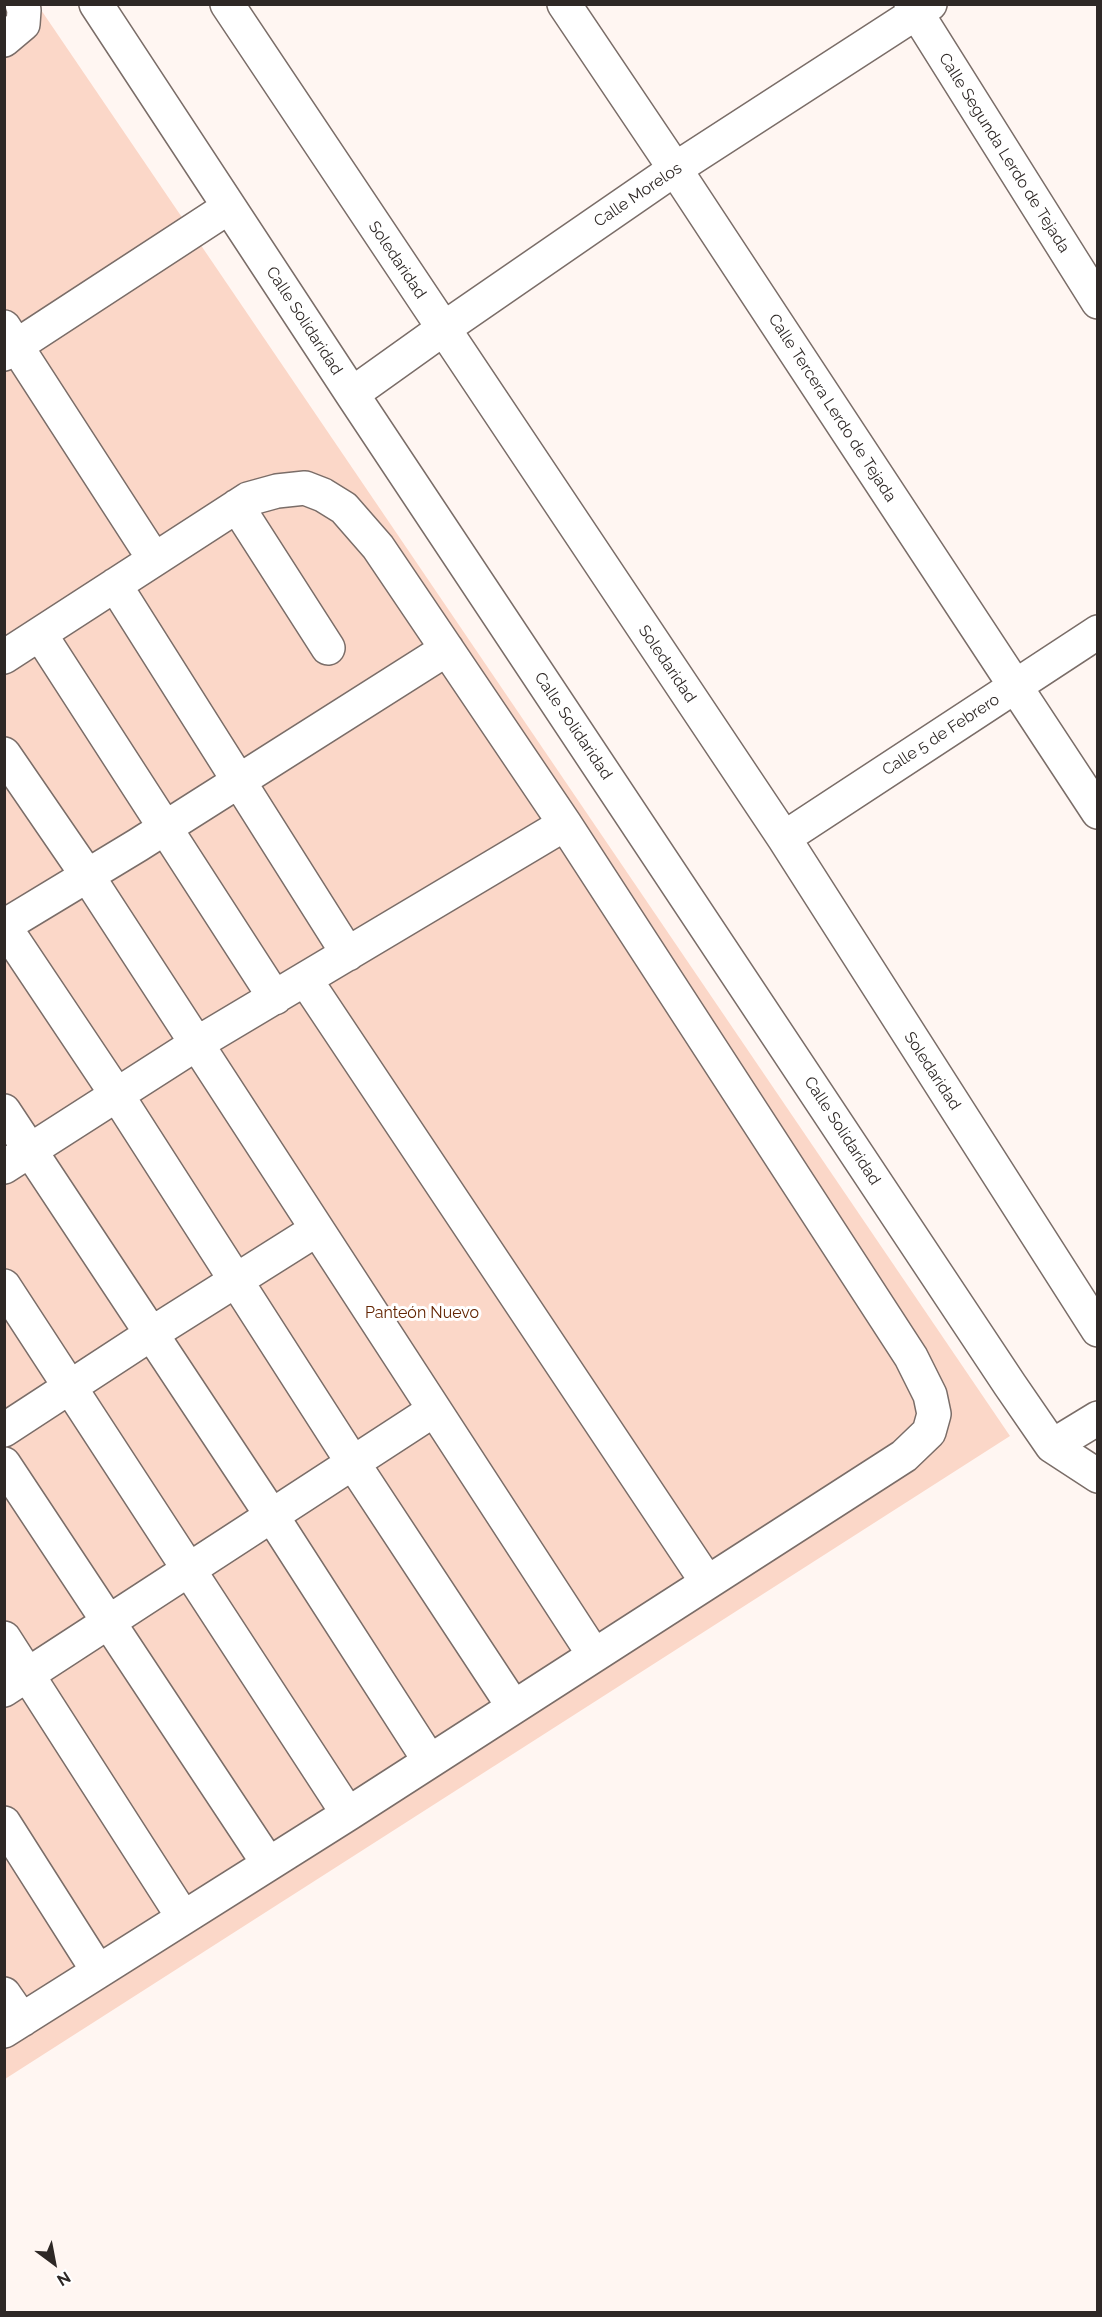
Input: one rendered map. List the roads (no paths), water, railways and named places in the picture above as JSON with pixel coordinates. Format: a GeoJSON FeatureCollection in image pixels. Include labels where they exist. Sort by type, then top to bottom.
{"type":"FeatureCollection","features":[{"type":"Feature","properties":{"kind":"street"},"geometry":{"type":"LineString","coordinates":[[4,40],[23,24],[22,4]]}},
{"type":"Feature","properties":{"kind":"street","name":"Calle Solidaridad"},"geometry":{"type":"LineString","coordinates":[[96,4],[352,394],[1052,1446]]}},
{"type":"Feature","properties":{"kind":"street","name":"Soledaridad"},"geometry":{"type":"LineString","coordinates":[[227,4],[784,838],[1098,1330]]}},
{"type":"Feature","properties":{"kind":"street","name":"Calle Tercera Lerdo de Tejada"},"geometry":{"type":"LineString","coordinates":[[564,4],[1098,812]]}},
{"type":"Feature","properties":{"kind":"street","name":"Calle Morelos"},"geometry":{"type":"LineString","coordinates":[[352,394],[442,329],[675,169],[919,7]]}},
{"type":"Feature","properties":{"kind":"street","name":"Calle Segunda Lerdo de Tejada"},"geometry":{"type":"LineString","coordinates":[[919,7],[1098,302]]}},
{"type":"Feature","properties":{"kind":"street"},"geometry":{"type":"LineString","coordinates":[[154,559],[8,342],[229,207]]}},
{"type":"Feature","properties":{"kind":"street"},"geometry":{"type":"LineString","coordinates":[[4,657],[248,499],[277,491],[305,488],[323,495],[344,508],[378,547],[565,824],[911,1357],[930,1395],[934,1414],[929,1432],[904,1456],[348,1814],[98,1971],[10,2015]]}},
{"type":"Feature","properties":{"kind":"street"},"geometry":{"type":"LineString","coordinates":[[237,506],[328,648]]}},
{"type":"Feature","properties":{"kind":"street"},"geometry":{"type":"LineString","coordinates":[[115,585],[348,954]]}},
{"type":"Feature","properties":{"kind":"street","name":"Calle 5 de Febrero"},"geometry":{"type":"LineString","coordinates":[[784,838],[1098,632]]}},
{"type":"Feature","properties":{"kind":"street"},"geometry":{"type":"LineString","coordinates":[[40,634],[275,998]]}},
{"type":"Feature","properties":{"kind":"street"},"geometry":{"type":"LineString","coordinates":[[447,649],[4,926],[117,1095],[235,1281],[513,1706]]}},
{"type":"Feature","properties":{"kind":"street"},"geometry":{"type":"LineString","coordinates":[[4,754],[87,875],[594,1654]]}},
{"type":"Feature","properties":{"kind":"street"},"geometry":{"type":"LineString","coordinates":[[17,1159],[196,1044],[565,824]]}},
{"type":"Feature","properties":{"kind":"street"},"geometry":{"type":"LineString","coordinates":[[305,979],[707,1582]]}},
{"type":"Feature","properties":{"kind":"street"},"geometry":{"type":"LineString","coordinates":[[4,1111],[17,1159],[151,1334],[272,1516],[429,1760]]}},
{"type":"Feature","properties":{"kind":"street"},"geometry":{"type":"LineString","coordinates":[[4,1430],[316,1230]]}},
{"type":"Feature","properties":{"kind":"street"},"geometry":{"type":"LineString","coordinates":[[4,1286],[348,1814]]}},
{"type":"Feature","properties":{"kind":"street"},"geometry":{"type":"LineString","coordinates":[[17,1682],[434,1410]]}},
{"type":"Feature","properties":{"kind":"street"},"geometry":{"type":"LineString","coordinates":[[1098,1418],[1052,1446],[1098,1476]]}},
{"type":"Feature","properties":{"kind":"street"},"geometry":{"type":"LineString","coordinates":[[4,1464],[268,1863]]}},
{"type":"Feature","properties":{"kind":"street"},"geometry":{"type":"LineString","coordinates":[[4,1638],[17,1682],[183,1917]]}},
{"type":"Feature","properties":{"kind":"street"},"geometry":{"type":"LineString","coordinates":[[4,1823],[98,1971]]}},
{"type":"Feature","properties":{"kind":"park label","name":"Panteón Nuevo"},"geometry":{"type":"Point","coordinates":[422,1313]}}]}
